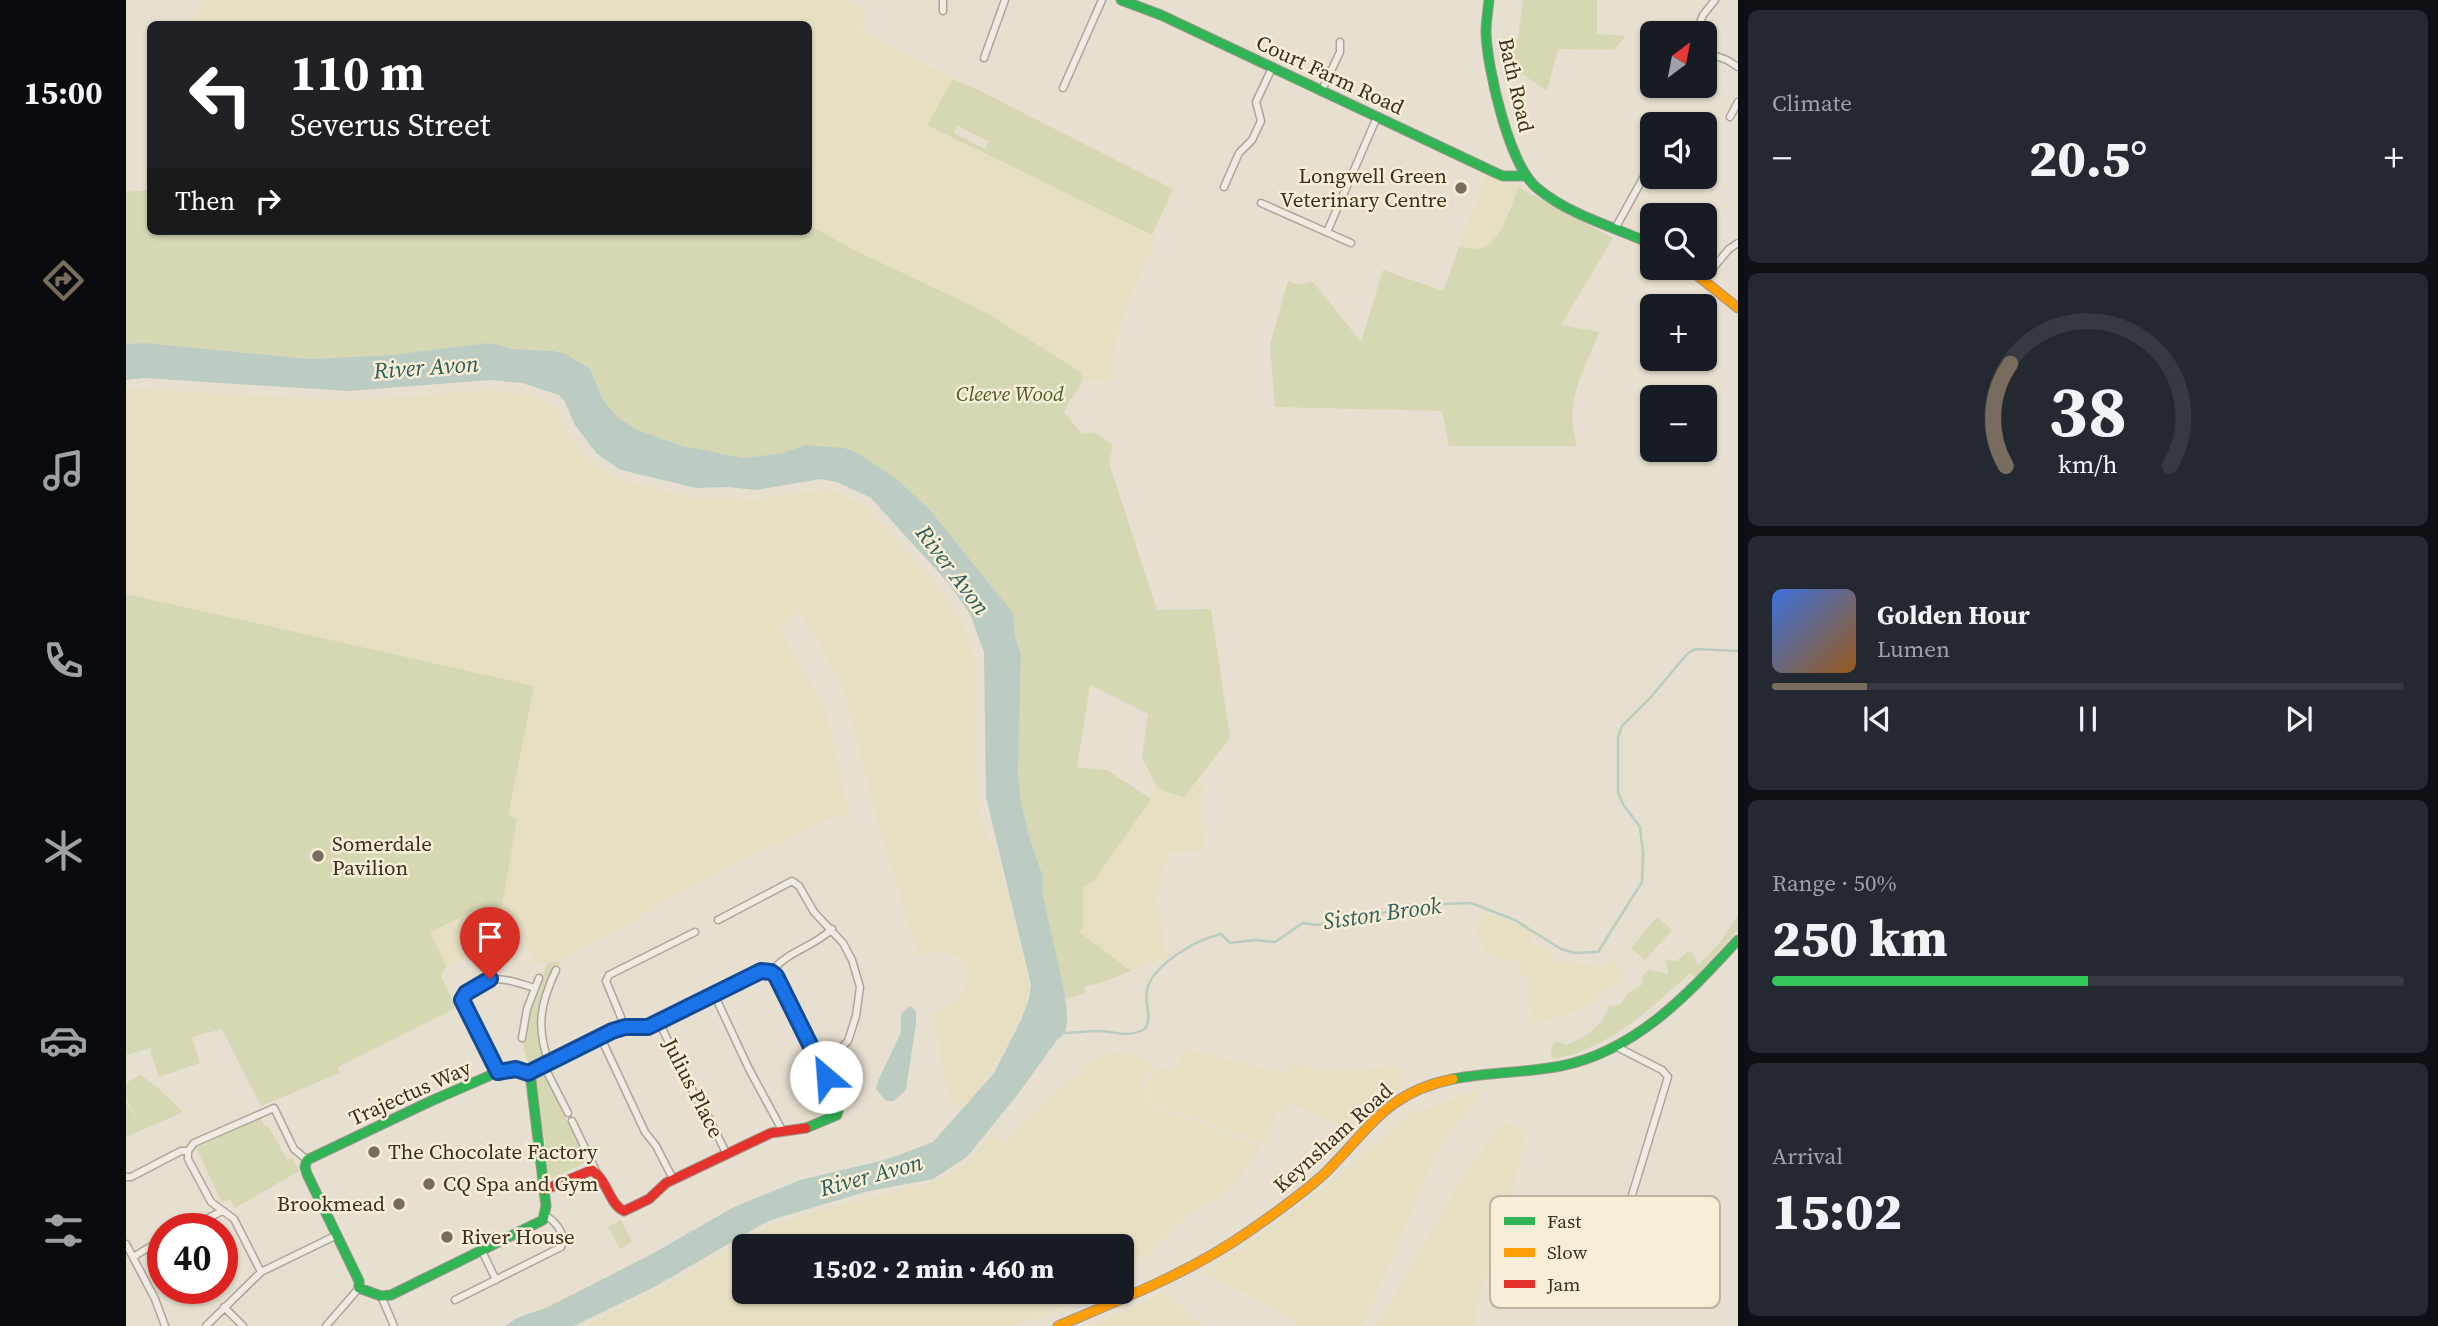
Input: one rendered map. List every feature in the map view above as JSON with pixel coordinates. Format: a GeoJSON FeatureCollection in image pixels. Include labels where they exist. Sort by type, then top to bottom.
{"type":"FeatureCollection","features":[{"type":"Feature","properties":{"kind":"street"},"geometry":{"type":"LineString","coordinates":[[943,0],[943,11]]}},
{"type":"Feature","properties":{"kind":"street"},"geometry":{"type":"LineString","coordinates":[[984,58],[1005,0]]}},
{"type":"Feature","properties":{"kind":"street"},"geometry":{"type":"LineString","coordinates":[[1063,89],[1102,0]]}},
{"type":"Feature","properties":{"kind":"street","name":"Court Farm Road"},"geometry":{"type":"LineString","coordinates":[[1123,0],[1161,15],[1503,176],[1524,176]]}},
{"type":"Feature","properties":{"kind":"street","name":"Bath Road"},"geometry":{"type":"LineString","coordinates":[[1489,0],[1486,33],[1488,54],[1502,111],[1524,176]]}},
{"type":"Feature","properties":{"kind":"street"},"geometry":{"type":"LineString","coordinates":[[1701,21],[1715,0]]}},
{"type":"Feature","properties":{"kind":"street"},"geometry":{"type":"LineString","coordinates":[[1321,92],[1340,52],[1340,41]]}},
{"type":"Feature","properties":{"kind":"street"},"geometry":{"type":"LineString","coordinates":[[1340,52],[1349,53]]}},
{"type":"Feature","properties":{"kind":"street"},"geometry":{"type":"LineString","coordinates":[[1717,57],[1738,68]]}},
{"type":"Feature","properties":{"kind":"street"},"geometry":{"type":"LineString","coordinates":[[1224,187],[1239,153],[1252,140],[1261,121],[1255,107],[1256,102],[1272,68]]}},
{"type":"Feature","properties":{"kind":"street"},"geometry":{"type":"LineString","coordinates":[[1730,117],[1737,106]]}},
{"type":"Feature","properties":{"kind":"street"},"geometry":{"type":"LineString","coordinates":[[1327,232],[1377,117]]}},
{"type":"Feature","properties":{"kind":"street"},"geometry":{"type":"LineString","coordinates":[[1524,176],[1548,195],[1640,238]]}},
{"type":"Feature","properties":{"kind":"street"},"geometry":{"type":"LineString","coordinates":[[1616,227],[1640,183]]}},
{"type":"Feature","properties":{"kind":"street"},"geometry":{"type":"LineString","coordinates":[[1261,203],[1351,243]]}},
{"type":"Feature","properties":{"kind":"street"},"geometry":{"type":"LineString","coordinates":[[1717,263],[1738,243]]}},
{"type":"Feature","properties":{"kind":"street"},"geometry":{"type":"LineString","coordinates":[[1704,280],[1738,308]]}},
{"type":"Feature","properties":{"kind":"street"},"geometry":{"type":"LineString","coordinates":[[718,920],[792,881],[796,882],[814,912],[832,929],[852,960],[860,987],[860,998],[851,1034],[845,1045],[817,1060]]}},
{"type":"Feature","properties":{"kind":"street"},"geometry":{"type":"LineString","coordinates":[[771,972],[784,958],[823,938],[832,929]]}},
{"type":"Feature","properties":{"kind":"street"},"geometry":{"type":"LineString","coordinates":[[625,1027],[606,981],[609,975],[695,932]]}},
{"type":"Feature","properties":{"kind":"street","name":"Keynsham Road"},"geometry":{"type":"LineString","coordinates":[[1058,1326],[1166,1280],[1238,1238],[1322,1177],[1384,1110],[1405,1095],[1440,1081],[1563,1066],[1619,1048],[1659,1018],[1738,940]]}},
{"type":"Feature","properties":{"kind":"street"},"geometry":{"type":"LineString","coordinates":[[556,970],[544,996],[540,1022],[541,1038],[546,1064],[568,1113]]}},
{"type":"Feature","properties":{"kind":"street"},"geometry":{"type":"LineString","coordinates":[[359,1288],[382,1296],[391,1296],[539,1223],[545,1216],[544,1189],[528,1073],[600,1036],[625,1027],[642,1029],[659,1022],[761,971],[771,972],[776,976],[840,1103],[837,1115],[813,1127],[782,1130],[673,1179],[649,1199],[624,1211],[614,1203],[572,1121]]}},
{"type":"Feature","properties":{"kind":"street"},"geometry":{"type":"LineString","coordinates":[[498,1072],[463,1004],[463,996],[498,977],[535,988]]}},
{"type":"Feature","properties":{"kind":"street"},"geometry":{"type":"LineString","coordinates":[[522,1038],[527,1009],[538,978]]}},
{"type":"Feature","properties":{"kind":"street"},"geometry":{"type":"LineString","coordinates":[[714,994],[749,1069],[782,1130]]}},
{"type":"Feature","properties":{"kind":"street","name":"Julius Place"},"geometry":{"type":"LineString","coordinates":[[659,1022],[727,1155]]}},
{"type":"Feature","properties":{"kind":"street"},"geometry":{"type":"LineString","coordinates":[[600,1036],[645,1132],[656,1146],[673,1179]]}},
{"type":"Feature","properties":{"kind":"street"},"geometry":{"type":"LineString","coordinates":[[1619,1048],[1662,1070],[1668,1077],[1632,1196]]}},
{"type":"Feature","properties":{"kind":"street","name":"Trajectus Way"},"geometry":{"type":"LineString","coordinates":[[307,1160],[498,1072],[516,1069],[528,1073]]}},
{"type":"Feature","properties":{"kind":"street"},"geometry":{"type":"LineString","coordinates":[[261,1272],[234,1219],[211,1202],[188,1159],[188,1151],[194,1143],[274,1108],[294,1149],[307,1160],[307,1174],[359,1281],[359,1288],[326,1326]]}},
{"type":"Feature","properties":{"kind":"street"},"geometry":{"type":"LineString","coordinates":[[126,1177],[131,1177],[181,1151],[188,1151]]}},
{"type":"Feature","properties":{"kind":"street"},"geometry":{"type":"LineString","coordinates":[[544,1189],[589,1170],[596,1171]]}},
{"type":"Feature","properties":{"kind":"street"},"geometry":{"type":"LineString","coordinates":[[218,1213],[222,1211]]}},
{"type":"Feature","properties":{"kind":"street"},"geometry":{"type":"LineString","coordinates":[[455,1300],[561,1247],[563,1237],[556,1223],[545,1216]]}},
{"type":"Feature","properties":{"kind":"street"},"geometry":{"type":"LineString","coordinates":[[205,1326],[261,1272],[337,1235]]}},
{"type":"Feature","properties":{"kind":"street"},"geometry":{"type":"LineString","coordinates":[[126,1244],[165,1326]]}},
{"type":"Feature","properties":{"kind":"street"},"geometry":{"type":"LineString","coordinates":[[133,1257],[147,1249]]}},
{"type":"Feature","properties":{"kind":"street"},"geometry":{"type":"LineString","coordinates":[[482,1251],[496,1280]]}},
{"type":"Feature","properties":{"kind":"street"},"geometry":{"type":"LineString","coordinates":[[382,1296],[394,1326]]}},
{"type":"Feature","properties":{"kind":"street"},"geometry":{"type":"LineString","coordinates":[[224,1307],[243,1326]]}},
{"type":"Feature","properties":{"kind":"shaded area"},"geometry":{"type":"Polygon","coordinates":[[[209,0],[849,0],[868,14],[860,30],[953,79],[928,125],[1156,238],[1119,325],[1110,380],[1082,381],[1080,372],[987,313],[856,251],[812,227],[812,21],[187,21],[209,0]]]}},
{"type":"Feature","properties":{"kind":"shaded area"},"geometry":{"type":"Polygon","coordinates":[[[1486,175],[1518,187],[1497,237],[1489,246],[1480,249],[1459,247],[1486,175]]]}},
{"type":"Feature","properties":{"kind":"shaded area"},"geometry":{"type":"Polygon","coordinates":[[[135,388],[348,401],[491,390],[520,393],[556,406],[575,444],[589,460],[614,478],[695,498],[756,500],[828,489],[865,506],[941,590],[961,619],[974,654],[977,798],[984,831],[995,848],[1030,987],[1026,1004],[1006,1047],[977,1091],[963,1107],[949,1102],[933,1013],[950,1006],[964,992],[967,975],[960,958],[942,950],[918,955],[877,820],[842,683],[799,610],[779,629],[825,707],[849,812],[814,826],[774,848],[771,844],[562,961],[536,963],[518,928],[446,966],[429,932],[475,910],[501,911],[517,819],[508,816],[533,686],[126,594],[126,390],[135,388]]]}},
{"type":"Feature","properties":{"kind":"shaded area"},"geometry":{"type":"Polygon","coordinates":[[[1196,782],[1203,783],[1201,809],[1204,851],[1168,853],[1157,897],[1167,958],[1131,971],[1078,932],[1083,927],[1083,887],[1093,882],[1151,799],[1157,786],[1165,792],[1184,797],[1196,782]]]}},
{"type":"Feature","properties":{"kind":"shaded area"},"geometry":{"type":"Polygon","coordinates":[[[1486,914],[1501,917],[1533,932],[1531,943],[1550,950],[1551,962],[1566,961],[1601,967],[1615,960],[1625,975],[1581,1009],[1531,1023],[1529,975],[1520,976],[1519,961],[1492,957],[1474,929],[1486,914]]]}},
{"type":"Feature","properties":{"kind":"shaded area"},"geometry":{"type":"Polygon","coordinates":[[[1186,1049],[1285,1074],[1292,1060],[1316,1070],[1363,1070],[1387,1066],[1398,1070],[1406,1083],[1381,1099],[1355,1131],[1288,1103],[1284,1113],[1276,1111],[1265,1144],[1161,1107],[1149,1097],[1145,1085],[1157,1066],[1174,1071],[1186,1049]]]}},
{"type":"Feature","properties":{"kind":"shaded area"},"geometry":{"type":"Polygon","coordinates":[[[1119,1052],[1145,1059],[1153,1066],[1141,1084],[1146,1097],[1157,1108],[1262,1146],[1236,1184],[1185,1217],[1134,1267],[1134,1234],[756,1234],[770,1226],[830,1207],[924,1185],[948,1176],[970,1160],[990,1133],[1006,1143],[1048,1098],[1102,1055],[1119,1052]]]}},
{"type":"Feature","properties":{"kind":"shaded area"},"geometry":{"type":"Polygon","coordinates":[[[1484,1088],[1436,1153],[1363,1326],[1298,1326],[1256,1297],[1201,1273],[1244,1247],[1336,1179],[1410,1114],[1484,1088]]]}},
{"type":"Feature","properties":{"kind":"shaded area"},"geometry":{"type":"Polygon","coordinates":[[[1503,1122],[1526,1133],[1511,1196],[1490,1196],[1490,1262],[1479,1297],[1475,1326],[1376,1326],[1459,1183],[1503,1122]]]}},
{"type":"Feature","properties":{"kind":"shaded area"},"geometry":{"type":"Polygon","coordinates":[[[732,1248],[732,1304],[1071,1304],[1015,1326],[584,1326],[658,1290],[732,1248]]]}},
{"type":"Feature","properties":{"kind":"shaded area"},"geometry":{"type":"Polygon","coordinates":[[[1165,1293],[1202,1326],[1088,1326],[1165,1293]]]}},
{"type":"Feature","properties":{"kind":"green space"},"geometry":{"type":"Polygon","coordinates":[[[1523,0],[1597,0],[1597,34],[1626,36],[1614,50],[1558,49],[1547,91],[1498,58],[1518,38],[1523,0]]]}},
{"type":"Feature","properties":{"kind":"green space"},"geometry":{"type":"Polygon","coordinates":[[[953,79],[1173,189],[1152,235],[927,125],[953,79]],[[957,126],[954,133],[985,149],[989,141],[957,126]]]}},
{"type":"Feature","properties":{"kind":"green space"},"geometry":{"type":"Polygon","coordinates":[[[1518,187],[1613,238],[1561,325],[1599,332],[1574,401],[1572,416],[1577,446],[1449,446],[1442,411],[1275,407],[1270,344],[1288,281],[1300,285],[1313,282],[1361,342],[1383,270],[1443,291],[1459,247],[1479,249],[1494,240],[1509,213],[1518,187]]]}},
{"type":"Feature","properties":{"kind":"green space","name":"Cleeve Wood"},"geometry":{"type":"Polygon","coordinates":[[[147,190],[147,235],[812,235],[812,227],[856,251],[987,313],[1080,372],[1083,378],[1064,412],[1082,434],[1094,432],[1113,445],[1109,463],[1157,610],[1211,609],[1230,738],[1184,797],[1165,792],[1157,786],[1142,758],[1148,714],[1090,685],[1077,767],[1107,770],[1151,799],[1093,882],[1083,887],[1083,927],[1079,932],[1131,971],[1084,986],[1086,993],[1066,999],[1047,920],[1041,869],[1029,836],[1021,801],[1018,773],[1021,655],[1015,636],[1013,613],[930,510],[898,480],[858,453],[805,445],[783,453],[744,458],[679,445],[638,430],[617,417],[603,398],[590,369],[566,354],[554,351],[514,349],[488,343],[390,355],[311,359],[145,343],[126,344],[126,192],[147,190]]]}},
{"type":"Feature","properties":{"kind":"green space","name":"Somerdale Pavilion"},"geometry":{"type":"Polygon","coordinates":[[[126,594],[534,686],[508,815],[517,819],[501,912],[475,910],[430,932],[446,966],[441,976],[456,1008],[338,1067],[340,1073],[261,1106],[222,1029],[192,1037],[200,1063],[159,1077],[150,1050],[155,1047],[126,1055],[126,594]]]}},
{"type":"Feature","properties":{"kind":"green space"},"geometry":{"type":"Polygon","coordinates":[[[1738,915],[1738,930],[1695,977],[1690,973],[1628,1026],[1610,1037],[1573,1054],[1553,1059],[1551,1050],[1556,1041],[1567,1045],[1588,1034],[1602,1022],[1609,1006],[1620,1005],[1629,992],[1641,986],[1643,975],[1648,970],[1668,974],[1666,960],[1676,961],[1688,952],[1693,953],[1698,966],[1720,942],[1738,915]]]}},
{"type":"Feature","properties":{"kind":"green space"},"geometry":{"type":"Polygon","coordinates":[[[1657,917],[1672,930],[1645,960],[1631,948],[1657,917]]]}},
{"type":"Feature","properties":{"kind":"green space"},"geometry":{"type":"Polygon","coordinates":[[[562,961],[547,983],[540,1008],[539,1034],[545,1059],[532,1062],[527,1060],[521,1039],[527,1039],[529,1012],[547,963],[562,961]]]}},
{"type":"Feature","properties":{"kind":"green space"},"geometry":{"type":"Polygon","coordinates":[[[543,1071],[587,1162],[553,1178],[545,1169],[546,1147],[533,1076],[543,1071]]]}},
{"type":"Feature","properties":{"kind":"green space"},"geometry":{"type":"Polygon","coordinates":[[[140,1075],[183,1112],[126,1137],[126,1101],[141,1126],[126,1098],[126,1083],[140,1075]]]}},
{"type":"Feature","properties":{"kind":"green space"},"geometry":{"type":"Polygon","coordinates":[[[260,1117],[264,1125],[270,1128],[287,1160],[293,1158],[299,1171],[235,1208],[230,1199],[222,1202],[196,1148],[260,1117]]]}},
{"type":"Feature","properties":{"kind":"green space"},"geometry":{"type":"Polygon","coordinates":[[[621,1220],[632,1242],[620,1249],[608,1227],[621,1220]]]}},
{"type":"Feature","properties":{"kind":"water","name":"River Avon"},"geometry":{"type":"Polygon","coordinates":[[[145,343],[311,359],[390,355],[488,343],[514,349],[554,351],[566,354],[590,369],[603,399],[617,417],[638,430],[679,445],[744,458],[783,453],[805,445],[844,448],[858,453],[898,480],[930,510],[1013,613],[1015,636],[1021,655],[1018,774],[1021,801],[1029,836],[1043,876],[1042,892],[1067,1014],[1065,1032],[967,1157],[933,1179],[865,1192],[768,1221],[746,1234],[732,1234],[732,1242],[656,1286],[574,1326],[505,1326],[652,1254],[732,1208],[800,1180],[888,1159],[933,1142],[994,1073],[1021,1020],[1031,985],[986,797],[984,652],[970,614],[949,584],[871,498],[837,482],[821,479],[756,490],[696,488],[619,469],[596,453],[575,425],[559,395],[522,383],[490,380],[348,391],[144,378],[126,380],[126,344],[145,343]]]}},
{"type":"Feature","properties":{"kind":"water"},"geometry":{"type":"Polygon","coordinates":[[[910,1006],[916,1011],[916,1023],[906,1090],[894,1101],[886,1101],[876,1089],[878,1081],[901,1032],[901,1014],[910,1006]]]}},
{"type":"Feature","properties":{"kind":"waterway","name":"Siston Brook"},"geometry":{"type":"LineString","coordinates":[[1063,1033],[1099,1031],[1127,1034],[1145,1029],[1148,1019],[1146,995],[1151,980],[1166,962],[1177,954],[1211,937],[1221,934],[1230,943],[1255,940],[1275,942],[1303,923],[1317,925],[1340,919],[1359,920],[1409,905],[1471,903],[1515,920],[1561,949],[1575,953],[1598,952],[1642,882],[1640,827],[1623,804],[1618,792],[1618,737],[1622,726],[1687,654],[1695,649],[1738,651]]}},
{"type":"Feature","properties":{"kind":"traffic: fast"},"geometry":{"type":"LineString","coordinates":[[1121,0],[1161,15],[1496,173],[1503,176],[1524,176]]}},
{"type":"Feature","properties":{"kind":"traffic: fast"},"geometry":{"type":"LineString","coordinates":[[1489,0],[1486,32],[1490,68],[1501,115],[1517,159],[1527,176],[1537,188],[1563,206],[1640,239]]}},
{"type":"Feature","properties":{"kind":"traffic: fast"},"geometry":{"type":"LineString","coordinates":[[1453,1079],[1561,1066],[1613,1048],[1637,1034],[1680,1000],[1738,940]]}},
{"type":"Feature","properties":{"kind":"traffic: fast"},"geometry":{"type":"LineString","coordinates":[[771,972],[776,976],[840,1103],[837,1115],[806,1128]]}},
{"type":"Feature","properties":{"kind":"traffic: fast"},"geometry":{"type":"LineString","coordinates":[[516,1069],[528,1073],[531,1081],[546,1206],[543,1220],[391,1295],[381,1296],[359,1288],[359,1281],[307,1174],[307,1160],[431,1101],[498,1072],[516,1069]]}},
{"type":"Feature","properties":{"kind":"traffic: slow"},"geometry":{"type":"LineString","coordinates":[[1703,280],[1738,308]]}},
{"type":"Feature","properties":{"kind":"traffic: slow"},"geometry":{"type":"LineString","coordinates":[[1058,1326],[1156,1284],[1226,1247],[1315,1182],[1395,1103],[1430,1085],[1453,1079]]}},
{"type":"Feature","properties":{"kind":"traffic: jam"},"geometry":{"type":"LineString","coordinates":[[544,1190],[592,1170],[602,1180],[615,1203],[624,1211],[649,1199],[666,1183],[771,1133],[806,1128]]}},
{"type":"Feature","properties":{"kind":"place","name":"Longwell Green Veterinary Centre"},"geometry":{"type":"Point","coordinates":[1461,188]}},
{"type":"Feature","properties":{"kind":"place","name":"Somerdale Pavilion"},"geometry":{"type":"Point","coordinates":[318,856]}},
{"type":"Feature","properties":{"kind":"place","name":"The Chocolate Factory"},"geometry":{"type":"Point","coordinates":[374,1152]}},
{"type":"Feature","properties":{"kind":"place","name":"CQ Spa and Gym"},"geometry":{"type":"Point","coordinates":[429,1184]}},
{"type":"Feature","properties":{"kind":"place","name":"Brookmead"},"geometry":{"type":"Point","coordinates":[399,1204]}},
{"type":"Feature","properties":{"kind":"place","name":"River House"},"geometry":{"type":"Point","coordinates":[447,1237]}},
{"type":"Feature","properties":{"kind":"route"},"geometry":{"type":"LineString","coordinates":[[490,979],[466,993],[462,1000],[498,1072],[516,1069],[528,1073],[612,1031],[625,1027],[648,1027],[761,971],[766,971],[776,976],[826,1077]]}}]}
